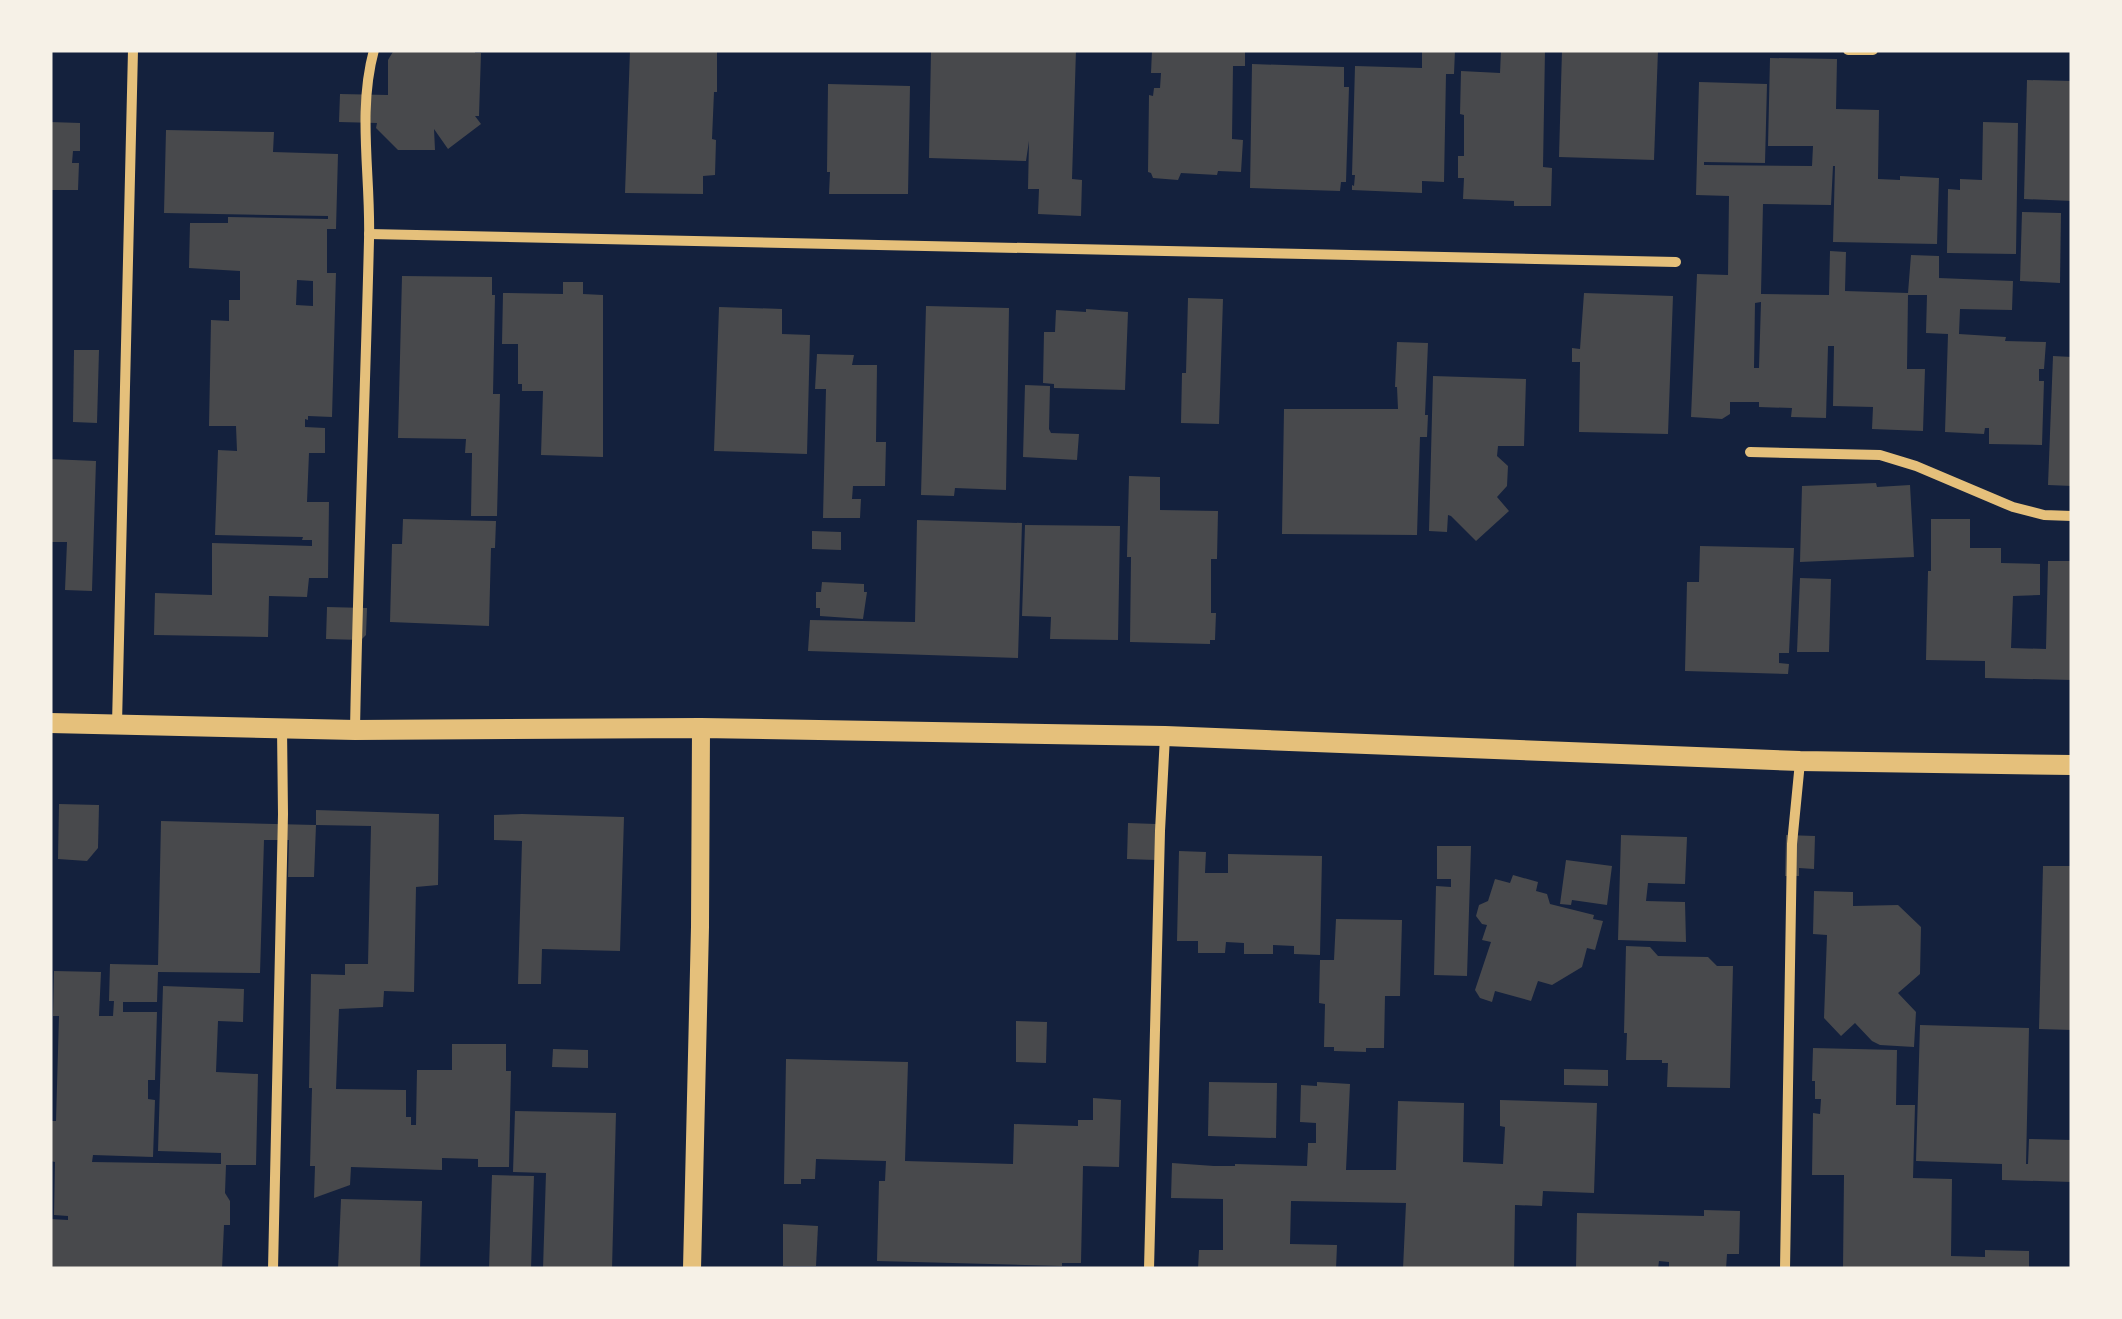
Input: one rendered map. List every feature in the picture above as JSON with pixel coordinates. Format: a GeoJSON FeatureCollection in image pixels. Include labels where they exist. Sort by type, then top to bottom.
{"type":"FeatureCollection","features":[{"type":"Feature","properties":{"kind":"main road"},"geometry":{"type":"LineString","coordinates":[[50,722],[355,730],[700,728],[1165,736],[1800,760],[2072,765]]}},
{"type":"Feature","properties":{"kind":"street"},"geometry":{"type":"LineString","coordinates":[[117,724],[134,50]]}},
{"type":"Feature","properties":{"kind":"street"},"geometry":{"type":"LineString","coordinates":[[355,730],[369,234],[364,126],[368,71],[374,50]]}},
{"type":"Feature","properties":{"kind":"street"},"geometry":{"type":"LineString","coordinates":[[1848,50],[1873,50]]}},
{"type":"Feature","properties":{"kind":"street"},"geometry":{"type":"LineString","coordinates":[[369,234],[1676,262]]}},
{"type":"Feature","properties":{"kind":"street"},"geometry":{"type":"LineString","coordinates":[[1750,452],[1880,456],[1916,466],[2013,507],[2044,515],[2072,516]]}},
{"type":"Feature","properties":{"kind":"street"},"geometry":{"type":"LineString","coordinates":[[273,1269],[284,814],[282,728]]}},
{"type":"Feature","properties":{"kind":"street"},"geometry":{"type":"LineString","coordinates":[[692,1269],[700,946],[700,728]]}},
{"type":"Feature","properties":{"kind":"street"},"geometry":{"type":"LineString","coordinates":[[1150,1269],[1165,736]]}},
{"type":"Feature","properties":{"kind":"street"},"geometry":{"type":"LineString","coordinates":[[1784,1269],[1792,844],[1800,760]]}},
{"type":"Feature","properties":{"kind":"building"},"geometry":{"type":"Polygon","coordinates":[[[394,50],[481,53],[479,116],[475,116],[481,124],[448,149],[434,129],[435,150],[398,150],[376,128],[377,123],[339,122],[340,94],[388,95],[388,60],[394,50]]]}},
{"type":"Feature","properties":{"kind":"building"},"geometry":{"type":"Polygon","coordinates":[[[630,50],[717,50],[712,139],[716,140],[715,175],[703,176],[703,194],[625,193],[630,50]]]}},
{"type":"Feature","properties":{"kind":"building"},"geometry":{"type":"Polygon","coordinates":[[[1076,50],[1072,179],[1082,180],[1081,216],[1038,214],[1039,189],[1028,189],[1029,141],[1026,161],[929,158],[931,51],[1076,50]]]}},
{"type":"Feature","properties":{"kind":"building"},"geometry":{"type":"Polygon","coordinates":[[[1152,50],[1245,50],[1245,66],[1233,66],[1232,139],[1243,140],[1241,172],[1181,173],[1178,180],[1153,178],[1148,172],[1149,95],[1153,96],[1154,88],[1160,88],[1161,73],[1151,73],[1152,50]]]}},
{"type":"Feature","properties":{"kind":"building"},"geometry":{"type":"Polygon","coordinates":[[[1422,50],[1455,50],[1454,74],[1446,74],[1444,182],[1422,181],[1422,193],[1352,190],[1355,66],[1422,68],[1422,50]]]}},
{"type":"Feature","properties":{"kind":"building"},"geometry":{"type":"Polygon","coordinates":[[[1501,50],[1545,50],[1543,167],[1552,168],[1551,206],[1463,199],[1464,178],[1458,178],[1458,156],[1464,156],[1461,71],[1500,73],[1501,50]]]}},
{"type":"Feature","properties":{"kind":"building"},"geometry":{"type":"Polygon","coordinates":[[[1562,50],[1658,50],[1654,160],[1559,157],[1562,50]]]}},
{"type":"Feature","properties":{"kind":"building"},"geometry":{"type":"Polygon","coordinates":[[[1770,58],[1837,59],[1836,109],[1879,110],[1878,179],[1939,178],[1937,244],[1833,242],[1833,166],[1831,205],[1763,204],[1761,294],[1829,295],[1830,251],[1846,252],[1845,291],[1908,293],[1911,255],[1939,256],[1939,278],[2013,281],[2012,310],[1960,309],[1959,334],[2046,342],[2044,369],[2039,369],[2039,381],[2044,381],[2042,445],[1989,444],[1989,428],[1985,428],[1984,434],[1945,432],[1948,334],[1926,333],[1927,295],[1908,295],[1907,369],[1925,369],[1923,431],[1872,429],[1873,407],[1833,406],[1834,346],[1828,346],[1826,418],[1791,417],[1792,408],[1759,407],[1759,402],[1730,402],[1730,414],[1722,419],[1691,417],[1697,274],[1728,275],[1729,196],[1696,195],[1699,82],[1767,84],[1765,163],[1704,165],[1812,166],[1813,146],[1768,146],[1770,58]],[[1761,302],[1755,303],[1754,368],[1759,368],[1761,302]]]}},
{"type":"Feature","properties":{"kind":"building"},"geometry":{"type":"Polygon","coordinates":[[[1252,64],[1344,67],[1344,87],[1349,87],[1346,182],[1341,182],[1340,191],[1250,188],[1252,64]]]}},
{"type":"Feature","properties":{"kind":"building"},"geometry":{"type":"Polygon","coordinates":[[[2027,80],[2072,81],[2072,201],[2024,199],[2027,80]]]}},
{"type":"Feature","properties":{"kind":"building"},"geometry":{"type":"Polygon","coordinates":[[[828,84],[910,86],[908,194],[829,194],[828,84]]]}},
{"type":"Feature","properties":{"kind":"building"},"geometry":{"type":"Polygon","coordinates":[[[50,122],[80,123],[80,151],[73,151],[72,163],[79,163],[78,190],[50,190],[50,122]]]}},
{"type":"Feature","properties":{"kind":"building"},"geometry":{"type":"Polygon","coordinates":[[[1983,122],[2018,123],[2016,254],[1947,253],[1948,189],[1960,190],[1960,179],[1982,180],[1983,122]]]}},
{"type":"Feature","properties":{"kind":"building"},"geometry":{"type":"Polygon","coordinates":[[[166,130],[274,132],[273,152],[338,154],[336,229],[327,229],[327,273],[336,273],[332,417],[305,419],[305,427],[325,428],[325,453],[309,453],[307,502],[329,502],[328,578],[309,578],[307,597],[269,596],[268,637],[154,635],[155,593],[212,595],[212,543],[312,546],[312,540],[302,540],[303,537],[215,535],[218,450],[237,451],[236,426],[209,426],[211,320],[229,321],[229,300],[240,300],[240,271],[189,268],[190,223],[228,223],[228,217],[328,216],[164,213],[166,130]],[[297,280],[296,305],[313,306],[313,281],[297,280]]]}},
{"type":"Feature","properties":{"kind":"building"},"geometry":{"type":"Polygon","coordinates":[[[2022,212],[2061,213],[2060,283],[2020,281],[2022,212]]]}},
{"type":"Feature","properties":{"kind":"building"},"geometry":{"type":"Polygon","coordinates":[[[402,276],[492,277],[493,394],[500,394],[497,516],[471,516],[472,453],[465,453],[466,439],[398,438],[402,276]]]}},
{"type":"Feature","properties":{"kind":"building"},"geometry":{"type":"Polygon","coordinates":[[[563,282],[583,282],[583,294],[603,295],[603,457],[541,455],[543,391],[522,391],[522,384],[518,384],[518,344],[502,344],[503,293],[563,294],[563,282]]]}},
{"type":"Feature","properties":{"kind":"building"},"geometry":{"type":"Polygon","coordinates":[[[1584,293],[1673,296],[1668,434],[1579,432],[1580,362],[1572,362],[1572,348],[1580,349],[1584,293]]]}},
{"type":"Feature","properties":{"kind":"building"},"geometry":{"type":"Polygon","coordinates":[[[1188,298],[1223,299],[1219,424],[1181,423],[1188,298]]]}},
{"type":"Feature","properties":{"kind":"building"},"geometry":{"type":"Polygon","coordinates":[[[926,306],[1009,308],[1006,490],[955,488],[954,496],[921,495],[926,306]]]}},
{"type":"Feature","properties":{"kind":"building"},"geometry":{"type":"Polygon","coordinates":[[[719,307],[782,309],[782,334],[810,335],[807,454],[714,451],[719,307]]]}},
{"type":"Feature","properties":{"kind":"building"},"geometry":{"type":"Polygon","coordinates":[[[1056,310],[1128,312],[1125,390],[1054,388],[1054,384],[1043,383],[1044,332],[1055,332],[1056,310]]]}},
{"type":"Feature","properties":{"kind":"building"},"geometry":{"type":"Polygon","coordinates":[[[1397,342],[1428,343],[1427,437],[1420,437],[1417,535],[1282,534],[1284,409],[1398,409],[1397,342]]]}},
{"type":"Feature","properties":{"kind":"building"},"geometry":{"type":"Polygon","coordinates":[[[74,350],[99,350],[97,423],[73,422],[74,350]]]}},
{"type":"Feature","properties":{"kind":"building"},"geometry":{"type":"Polygon","coordinates":[[[817,354],[854,355],[852,365],[877,365],[876,442],[886,442],[885,486],[853,486],[852,499],[861,499],[860,518],[823,518],[826,389],[815,389],[817,354]]]}},
{"type":"Feature","properties":{"kind":"building"},"geometry":{"type":"Polygon","coordinates":[[[2053,356],[2072,357],[2072,486],[2048,485],[2053,356]]]}},
{"type":"Feature","properties":{"kind":"building"},"geometry":{"type":"Polygon","coordinates":[[[1433,376],[1526,379],[1524,446],[1498,446],[1497,456],[1508,466],[1507,486],[1497,497],[1509,511],[1476,541],[1448,515],[1447,532],[1429,531],[1433,376]]]}},
{"type":"Feature","properties":{"kind":"building"},"geometry":{"type":"Polygon","coordinates":[[[1025,385],[1050,386],[1049,429],[1051,433],[1079,434],[1077,460],[1023,457],[1025,385]]]}},
{"type":"Feature","properties":{"kind":"building"},"geometry":{"type":"Polygon","coordinates":[[[50,459],[96,461],[92,591],[65,590],[67,542],[50,542],[50,459]]]}},
{"type":"Feature","properties":{"kind":"building"},"geometry":{"type":"Polygon","coordinates":[[[1129,476],[1160,477],[1160,510],[1218,511],[1217,559],[1211,559],[1215,640],[1210,640],[1210,644],[1130,642],[1129,476]]]}},
{"type":"Feature","properties":{"kind":"building"},"geometry":{"type":"Polygon","coordinates":[[[1876,483],[1877,487],[1910,485],[1914,557],[1800,562],[1802,486],[1876,483]]]}},
{"type":"Feature","properties":{"kind":"building"},"geometry":{"type":"Polygon","coordinates":[[[403,519],[496,521],[495,548],[491,548],[489,626],[390,622],[392,544],[402,544],[403,519]]]}},
{"type":"Feature","properties":{"kind":"building"},"geometry":{"type":"Polygon","coordinates":[[[1931,519],[1970,519],[1970,548],[2001,548],[2001,563],[2040,564],[2040,595],[2013,596],[2011,648],[2046,649],[2048,561],[2072,561],[2072,680],[1985,678],[1985,661],[1926,660],[1931,519]]]}},
{"type":"Feature","properties":{"kind":"building"},"geometry":{"type":"Polygon","coordinates":[[[917,520],[1022,523],[1018,658],[808,651],[810,620],[915,622],[917,520]]]}},
{"type":"Feature","properties":{"kind":"building"},"geometry":{"type":"Polygon","coordinates":[[[1025,525],[1120,526],[1118,640],[1050,639],[1051,617],[1022,616],[1025,525]]]}},
{"type":"Feature","properties":{"kind":"building"},"geometry":{"type":"Polygon","coordinates":[[[812,531],[841,532],[841,550],[812,549],[812,531]]]}},
{"type":"Feature","properties":{"kind":"building"},"geometry":{"type":"Polygon","coordinates":[[[1700,546],[1794,548],[1789,653],[1779,653],[1779,663],[1789,664],[1788,674],[1685,671],[1687,582],[1699,582],[1700,546]]]}},
{"type":"Feature","properties":{"kind":"building"},"geometry":{"type":"Polygon","coordinates":[[[1800,578],[1831,579],[1829,652],[1797,652],[1800,578]]]}},
{"type":"Feature","properties":{"kind":"building"},"geometry":{"type":"Polygon","coordinates":[[[822,582],[864,584],[867,592],[863,619],[820,616],[816,592],[821,592],[822,582]]]}},
{"type":"Feature","properties":{"kind":"building"},"geometry":{"type":"Polygon","coordinates":[[[327,607],[367,608],[366,635],[361,640],[326,639],[327,607]]]}},
{"type":"Feature","properties":{"kind":"building"},"geometry":{"type":"Polygon","coordinates":[[[59,804],[99,805],[98,848],[87,861],[58,859],[59,804]]]}},
{"type":"Feature","properties":{"kind":"building"},"geometry":{"type":"Polygon","coordinates":[[[316,810],[439,814],[438,885],[416,887],[414,992],[384,991],[383,1007],[339,1009],[336,1089],[406,1090],[406,1117],[411,1117],[411,1125],[416,1125],[417,1070],[452,1070],[452,1044],[506,1044],[506,1071],[511,1071],[509,1167],[478,1167],[478,1159],[442,1158],[442,1170],[351,1167],[350,1185],[314,1198],[315,1166],[310,1166],[311,974],[345,975],[345,964],[368,964],[371,826],[316,825],[316,810]]]}},
{"type":"Feature","properties":{"kind":"building"},"geometry":{"type":"Polygon","coordinates":[[[494,815],[624,817],[620,951],[542,949],[541,984],[518,984],[522,841],[494,840],[494,815]]]}},
{"type":"Feature","properties":{"kind":"building"},"geometry":{"type":"Polygon","coordinates":[[[161,821],[316,825],[314,877],[288,877],[289,840],[264,840],[260,973],[158,972],[157,1002],[123,1002],[123,1012],[157,1012],[155,1080],[148,1080],[148,1099],[155,1100],[153,1157],[93,1155],[92,1162],[221,1164],[221,1153],[158,1151],[163,986],[244,989],[243,1022],[218,1021],[216,1072],[258,1074],[256,1165],[226,1165],[230,1225],[224,1225],[222,1269],[50,1269],[50,1219],[68,1220],[68,1216],[54,1215],[55,1162],[50,1161],[50,1121],[56,1121],[59,1016],[53,1016],[54,971],[101,972],[99,1016],[113,1016],[114,1001],[109,1001],[110,964],[158,965],[161,821]]]}},
{"type":"Feature","properties":{"kind":"building"},"geometry":{"type":"Polygon","coordinates":[[[1128,823],[1156,824],[1155,860],[1127,859],[1128,823]]]}},
{"type":"Feature","properties":{"kind":"building"},"geometry":{"type":"Polygon","coordinates":[[[1621,835],[1687,837],[1685,884],[1648,883],[1646,901],[1685,902],[1686,942],[1618,940],[1621,835]]]}},
{"type":"Feature","properties":{"kind":"building"},"geometry":{"type":"Polygon","coordinates":[[[1786,835],[1815,836],[1814,869],[1799,868],[1799,876],[1785,876],[1786,835]]]}},
{"type":"Feature","properties":{"kind":"building"},"geometry":{"type":"Polygon","coordinates":[[[1437,846],[1471,846],[1467,976],[1434,975],[1436,886],[1451,887],[1451,879],[1437,879],[1437,846]]]}},
{"type":"Feature","properties":{"kind":"building"},"geometry":{"type":"Polygon","coordinates":[[[1179,851],[1206,852],[1205,873],[1228,873],[1228,854],[1322,856],[1320,955],[1294,954],[1294,946],[1273,945],[1273,954],[1244,954],[1244,943],[1226,942],[1225,953],[1198,953],[1198,941],[1177,941],[1179,851]]]}},
{"type":"Feature","properties":{"kind":"building"},"geometry":{"type":"Polygon","coordinates":[[[1566,860],[1612,866],[1607,905],[1572,900],[1571,905],[1560,904],[1566,860]]]}},
{"type":"Feature","properties":{"kind":"building"},"geometry":{"type":"Polygon","coordinates":[[[2043,866],[2072,866],[2072,1030],[2039,1029],[2043,866]]]}},
{"type":"Feature","properties":{"kind":"building"},"geometry":{"type":"Polygon","coordinates":[[[1513,875],[1538,882],[1536,891],[1547,894],[1550,904],[1603,921],[1595,950],[1587,948],[1582,967],[1552,985],[1538,981],[1531,1001],[1495,991],[1492,1002],[1480,998],[1475,990],[1491,942],[1482,940],[1487,925],[1476,916],[1479,905],[1488,901],[1495,879],[1510,883],[1513,875]]]}},
{"type":"Feature","properties":{"kind":"building"},"geometry":{"type":"Polygon","coordinates":[[[1814,891],[1853,892],[1853,906],[1898,905],[1921,927],[1920,974],[1898,993],[1916,1012],[1914,1047],[1880,1045],[1855,1023],[1841,1036],[1824,1018],[1827,935],[1813,934],[1814,891]]]}},
{"type":"Feature","properties":{"kind":"building"},"geometry":{"type":"Polygon","coordinates":[[[1336,919],[1402,920],[1400,996],[1385,996],[1384,1048],[1366,1048],[1366,1052],[1324,1047],[1320,960],[1334,960],[1336,919]]]}},
{"type":"Feature","properties":{"kind":"building"},"geometry":{"type":"Polygon","coordinates":[[[1626,946],[1650,947],[1658,956],[1708,957],[1717,966],[1733,966],[1730,1088],[1667,1087],[1668,1063],[1626,1060],[1626,946]]]}},
{"type":"Feature","properties":{"kind":"building"},"geometry":{"type":"Polygon","coordinates":[[[1016,1021],[1047,1022],[1046,1063],[1016,1062],[1016,1021]]]}},
{"type":"Feature","properties":{"kind":"building"},"geometry":{"type":"Polygon","coordinates":[[[1920,1025],[2029,1028],[2026,1164],[2029,1139],[2072,1140],[2072,1182],[2002,1180],[2002,1164],[1916,1161],[1920,1025]]]}},
{"type":"Feature","properties":{"kind":"building"},"geometry":{"type":"Polygon","coordinates":[[[1813,1048],[1897,1050],[1896,1105],[1915,1105],[1913,1178],[1952,1179],[1951,1256],[1985,1257],[1985,1250],[2029,1251],[2029,1269],[1843,1269],[1844,1175],[1812,1175],[1813,1113],[1820,1114],[1821,1099],[1815,1099],[1812,1081],[1813,1048]]]}},
{"type":"Feature","properties":{"kind":"building"},"geometry":{"type":"Polygon","coordinates":[[[553,1049],[588,1050],[588,1068],[552,1067],[553,1049]]]}},
{"type":"Feature","properties":{"kind":"building"},"geometry":{"type":"Polygon","coordinates":[[[786,1059],[908,1062],[905,1161],[1013,1164],[1014,1124],[1078,1126],[1078,1120],[1093,1120],[1093,1098],[1121,1100],[1119,1167],[1083,1166],[1081,1263],[1062,1266],[877,1261],[879,1181],[885,1181],[886,1161],[816,1159],[815,1179],[784,1184],[786,1059]]]}},
{"type":"Feature","properties":{"kind":"building"},"geometry":{"type":"Polygon","coordinates":[[[1564,1069],[1608,1070],[1608,1086],[1564,1085],[1564,1069]]]}},
{"type":"Feature","properties":{"kind":"building"},"geometry":{"type":"Polygon","coordinates":[[[1209,1082],[1277,1083],[1276,1138],[1208,1136],[1209,1082]]]}},
{"type":"Feature","properties":{"kind":"building"},"geometry":{"type":"Polygon","coordinates":[[[1317,1082],[1350,1084],[1346,1170],[1396,1170],[1398,1101],[1464,1103],[1463,1162],[1503,1164],[1505,1127],[1500,1126],[1500,1100],[1597,1103],[1594,1193],[1543,1191],[1542,1206],[1515,1205],[1514,1269],[1403,1269],[1406,1203],[1291,1201],[1290,1244],[1337,1245],[1336,1269],[1198,1269],[1199,1250],[1223,1250],[1223,1199],[1171,1198],[1172,1163],[1307,1166],[1308,1143],[1316,1143],[1316,1123],[1300,1122],[1301,1085],[1317,1086],[1317,1082]]]}},
{"type":"Feature","properties":{"kind":"building"},"geometry":{"type":"Polygon","coordinates":[[[515,1111],[616,1113],[612,1269],[543,1269],[546,1173],[513,1172],[515,1111]]]}},
{"type":"Feature","properties":{"kind":"building"},"geometry":{"type":"Polygon","coordinates":[[[492,1175],[534,1176],[531,1269],[489,1269],[492,1175]]]}},
{"type":"Feature","properties":{"kind":"building"},"geometry":{"type":"Polygon","coordinates":[[[341,1199],[422,1201],[420,1269],[338,1269],[341,1199]]]}},
{"type":"Feature","properties":{"kind":"building"},"geometry":{"type":"Polygon","coordinates":[[[1704,1210],[1740,1211],[1739,1254],[1727,1254],[1726,1269],[1669,1269],[1669,1262],[1659,1261],[1658,1269],[1576,1268],[1577,1213],[1704,1216],[1704,1210]]]}},
{"type":"Feature","properties":{"kind":"building"},"geometry":{"type":"Polygon","coordinates":[[[783,1224],[818,1226],[816,1266],[783,1266],[783,1224]]]}}]}
